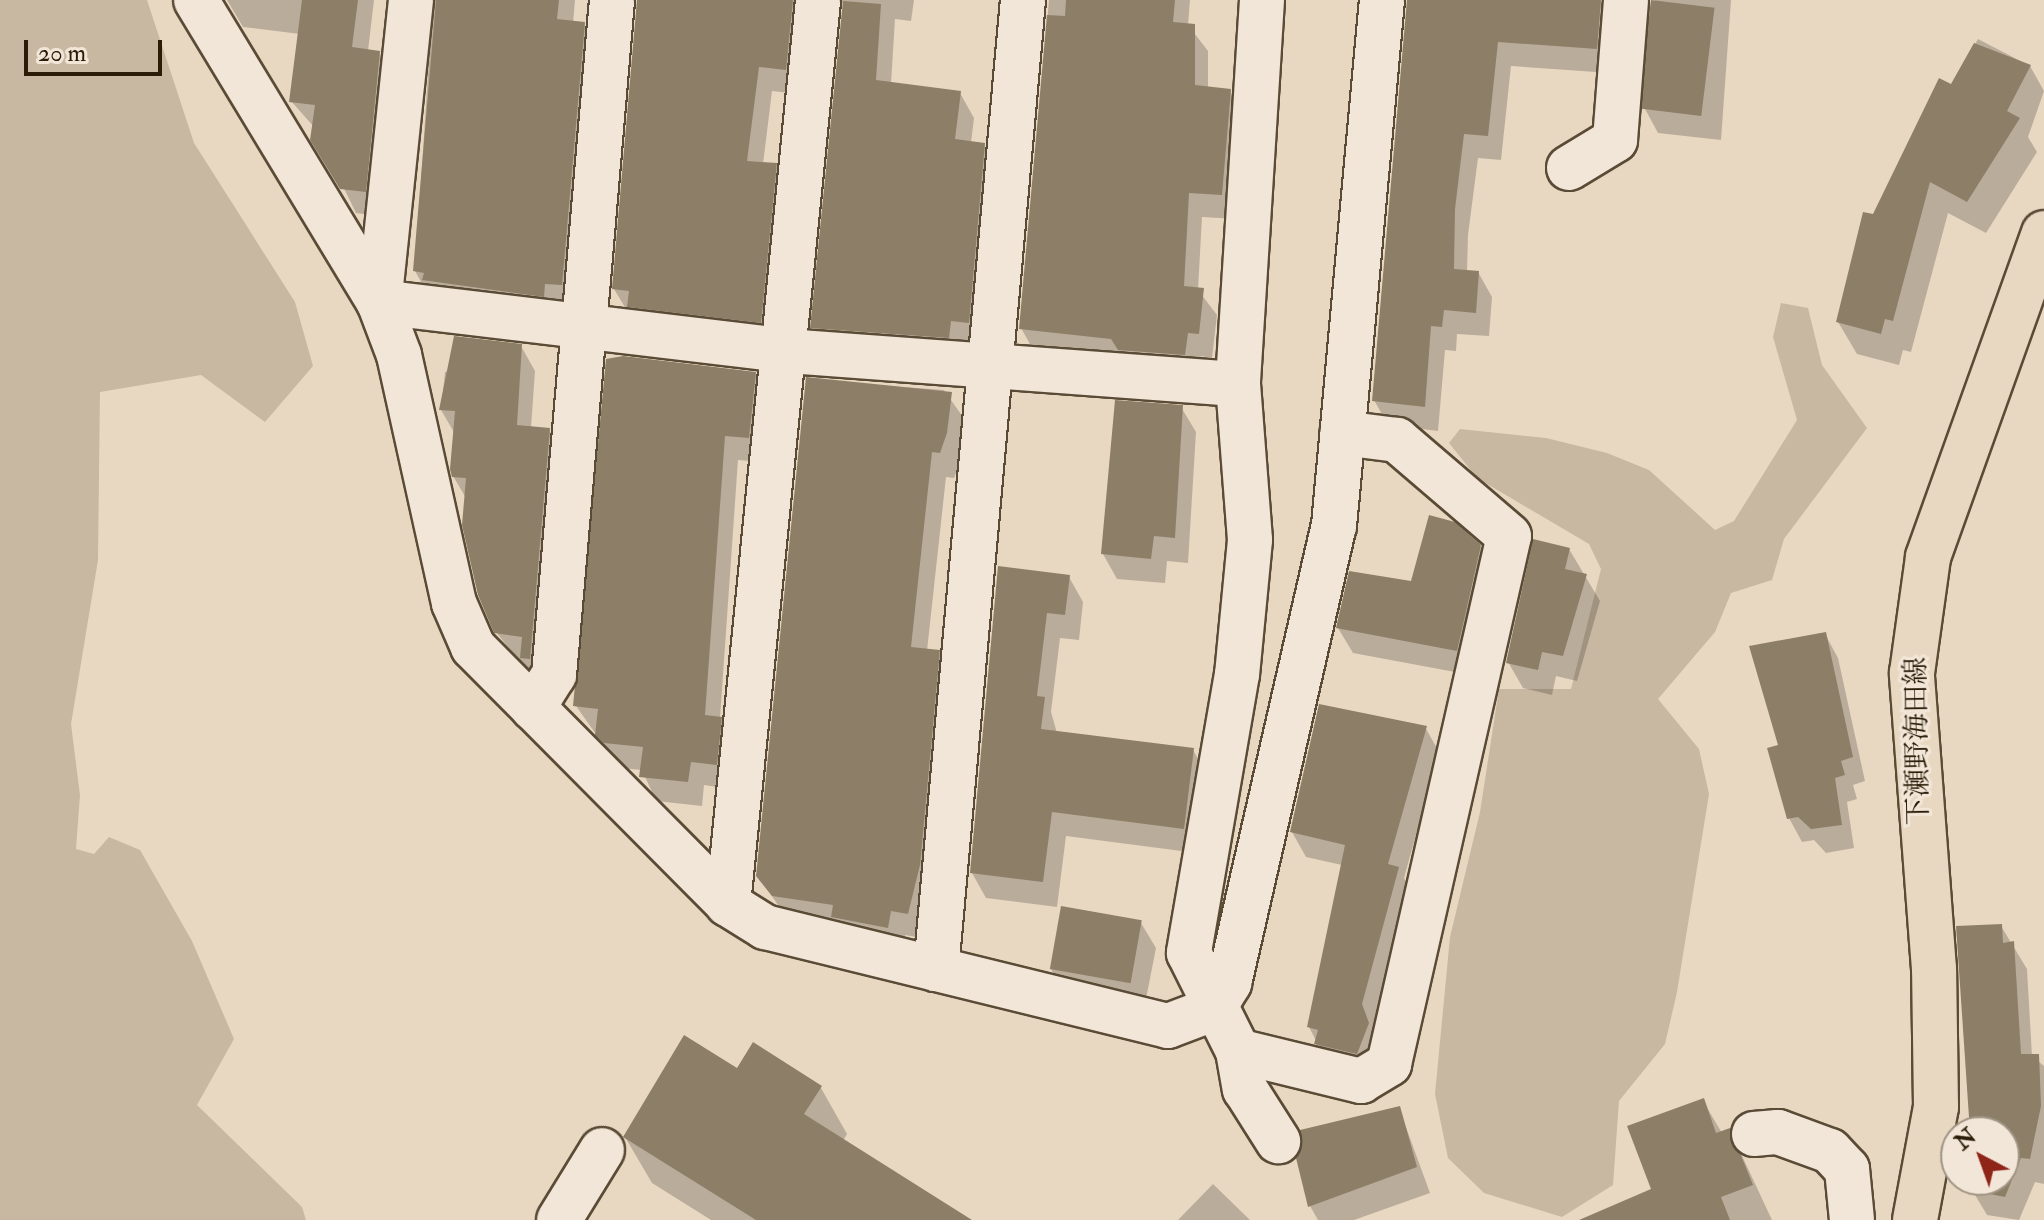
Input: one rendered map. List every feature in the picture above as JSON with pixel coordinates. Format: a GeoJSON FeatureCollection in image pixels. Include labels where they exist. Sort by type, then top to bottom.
{"type":"FeatureCollection","features":[{"type":"Feature","properties":{"kind":"main road","name":"下瀬野海田線"},"geometry":{"type":"LineString","coordinates":[[1915,1220],[1936,1107],[1934,969],[1912,673],[1928,557],[2044,233]]}},
{"type":"Feature","properties":{"kind":"street"},"geometry":{"type":"LineString","coordinates":[[196,0],[379,302],[399,355],[454,603],[473,647],[728,904],[765,927],[1168,1026],[1213,1009],[1229,983],[1334,526],[1382,0]]}},
{"type":"Feature","properties":{"kind":"street"},"geometry":{"type":"LineString","coordinates":[[379,302],[411,0]]}},
{"type":"Feature","properties":{"kind":"street"},"geometry":{"type":"LineString","coordinates":[[533,708],[554,675],[612,0]]}},
{"type":"Feature","properties":{"kind":"street"},"geometry":{"type":"LineString","coordinates":[[728,904],[787,351],[818,0]]}},
{"type":"Feature","properties":{"kind":"street"},"geometry":{"type":"LineString","coordinates":[[936,969],[1023,0]]}},
{"type":"Feature","properties":{"kind":"street"},"geometry":{"type":"LineString","coordinates":[[1262,0],[1238,384],[1250,540],[1237,674],[1189,953],[1213,1009],[1238,1051],[1245,1089],[1278,1141]]}},
{"type":"Feature","properties":{"kind":"street"},"geometry":{"type":"LineString","coordinates":[[1569,168],[1615,140],[1626,0]]}},
{"type":"Feature","properties":{"kind":"street"},"geometry":{"type":"LineString","coordinates":[[379,302],[787,351],[991,370],[1238,384]]}},
{"type":"Feature","properties":{"kind":"street"},"geometry":{"type":"LineString","coordinates":[[1238,1051],[1361,1081],[1389,1064],[1509,536],[1397,440],[1342,433]]}},
{"type":"Feature","properties":{"kind":"street"},"geometry":{"type":"LineString","coordinates":[[1754,1134],[1778,1132],[1830,1151],[1847,1169],[1852,1220]]}},
{"type":"Feature","properties":{"kind":"street"},"geometry":{"type":"LineString","coordinates":[[559,1220],[602,1150]]}},
{"type":"Feature","properties":{"kind":"shaded area"},"geometry":{"type":"Polygon","coordinates":[[[0,0],[147,0],[194,143],[295,302],[313,366],[265,422],[201,375],[100,392],[98,560],[71,724],[80,795],[76,849],[94,854],[109,837],[140,850],[192,941],[234,1039],[197,1105],[302,1207],[306,1220],[0,1220],[0,0]]]}},
{"type":"Feature","properties":{"kind":"shaded area"},"geometry":{"type":"Polygon","coordinates":[[[1781,303],[1808,308],[1822,365],[1867,428],[1784,539],[1772,580],[1731,593],[1715,632],[1658,699],[1699,749],[1709,794],[1677,992],[1665,1044],[1619,1101],[1613,1185],[1562,1217],[1484,1193],[1448,1158],[1435,1094],[1450,937],[1480,812],[1499,689],[1571,689],[1601,569],[1589,544],[1477,478],[1449,443],[1460,429],[1546,438],[1607,453],[1649,470],[1715,530],[1734,521],[1797,420],[1773,337],[1781,303]]]}},
{"type":"Feature","properties":{"kind":"building"},"geometry":{"type":"Polygon","coordinates":[[[302,0],[358,0],[352,47],[380,51],[366,192],[340,189],[310,140],[315,105],[289,102],[302,0]]]}},
{"type":"Feature","properties":{"kind":"building"},"geometry":{"type":"Polygon","coordinates":[[[436,0],[559,0],[557,19],[585,22],[562,285],[545,284],[544,297],[422,280],[424,273],[413,271],[436,0]]]}},
{"type":"Feature","properties":{"kind":"building"},"geometry":{"type":"Polygon","coordinates":[[[637,0],[793,0],[786,70],[759,67],[747,161],[777,163],[761,323],[627,307],[629,291],[612,289],[637,0]]]}},
{"type":"Feature","properties":{"kind":"building"},"geometry":{"type":"Polygon","coordinates":[[[1066,0],[1175,0],[1173,22],[1195,24],[1195,85],[1231,89],[1222,195],[1189,193],[1184,286],[1204,288],[1199,334],[1188,333],[1185,355],[1118,350],[1111,339],[1019,329],[1047,15],[1065,16],[1066,0]]]}},
{"type":"Feature","properties":{"kind":"building"},"geometry":{"type":"Polygon","coordinates":[[[1407,0],[1601,0],[1597,49],[1498,42],[1488,136],[1464,134],[1455,209],[1454,269],[1479,271],[1476,313],[1444,310],[1442,327],[1431,326],[1425,407],[1372,401],[1407,0]]]}},
{"type":"Feature","properties":{"kind":"building"},"geometry":{"type":"Polygon","coordinates":[[[1651,0],[1715,8],[1701,116],[1638,108],[1651,0]]]}},
{"type":"Feature","properties":{"kind":"building"},"geometry":{"type":"Polygon","coordinates":[[[843,1],[881,4],[876,80],[961,91],[955,139],[985,143],[969,323],[951,321],[949,338],[810,328],[843,1]]]}},
{"type":"Feature","properties":{"kind":"building"},"geometry":{"type":"Polygon","coordinates":[[[1974,43],[2031,65],[2007,111],[2020,118],[1967,202],[1930,182],[1893,321],[1885,319],[1881,334],[1836,322],[1863,212],[1873,214],[1939,78],[1951,84],[1974,43]]]}},
{"type":"Feature","properties":{"kind":"building"},"geometry":{"type":"Polygon","coordinates":[[[454,336],[522,344],[517,425],[550,428],[530,659],[520,658],[522,637],[494,633],[478,595],[462,525],[466,478],[452,477],[450,469],[455,411],[439,410],[454,336]]]}},
{"type":"Feature","properties":{"kind":"building"},"geometry":{"type":"Polygon","coordinates":[[[623,356],[756,372],[749,438],[725,436],[705,715],[722,717],[717,765],[691,762],[688,782],[639,777],[643,747],[604,743],[595,735],[598,709],[573,706],[606,359],[623,356]]]}},
{"type":"Feature","properties":{"kind":"building"},"geometry":{"type":"Polygon","coordinates":[[[806,377],[952,392],[947,433],[940,453],[932,452],[911,647],[940,650],[920,865],[908,914],[891,911],[888,928],[831,917],[833,905],[772,896],[756,876],[806,377]]]}},
{"type":"Feature","properties":{"kind":"building"},"geometry":{"type":"Polygon","coordinates":[[[1115,400],[1183,405],[1175,538],[1154,536],[1151,559],[1101,554],[1115,400]]]}},
{"type":"Feature","properties":{"kind":"building"},"geometry":{"type":"Polygon","coordinates":[[[1429,515],[1455,522],[1481,545],[1457,651],[1336,628],[1349,571],[1411,581],[1429,515]]]}},
{"type":"Feature","properties":{"kind":"building"},"geometry":{"type":"Polygon","coordinates":[[[1533,539],[1570,548],[1565,569],[1587,574],[1563,656],[1542,652],[1538,670],[1506,663],[1533,539]]]}},
{"type":"Feature","properties":{"kind":"building"},"geometry":{"type":"Polygon","coordinates":[[[998,566],[1070,575],[1065,615],[1047,613],[1037,696],[1045,697],[1041,729],[1194,748],[1184,829],[1052,812],[1043,882],[970,873],[998,566]]]}},
{"type":"Feature","properties":{"kind":"building"},"geometry":{"type":"Polygon","coordinates":[[[1826,632],[1853,757],[1841,761],[1845,775],[1835,778],[1842,825],[1811,829],[1798,817],[1787,819],[1767,748],[1778,745],[1749,646],[1826,632]]]}},
{"type":"Feature","properties":{"kind":"building"},"geometry":{"type":"Polygon","coordinates":[[[1319,704],[1427,726],[1388,864],[1399,867],[1362,1004],[1369,1023],[1357,1054],[1314,1044],[1318,1030],[1307,1027],[1345,845],[1290,832],[1319,704]]]}},
{"type":"Feature","properties":{"kind":"building"},"geometry":{"type":"Polygon","coordinates":[[[1061,906],[1142,920],[1131,983],[1050,969],[1061,906]]]}},
{"type":"Feature","properties":{"kind":"building"},"geometry":{"type":"Polygon","coordinates":[[[2002,924],[2003,943],[2014,941],[2021,1054],[2039,1054],[2041,1106],[2030,1159],[2020,1160],[2020,1116],[1969,1116],[1956,926],[2002,924]]]}},
{"type":"Feature","properties":{"kind":"building"},"geometry":{"type":"Polygon","coordinates":[[[684,1035],[737,1068],[753,1042],[822,1086],[804,1114],[972,1220],[756,1220],[623,1137],[684,1035]]]}},
{"type":"Feature","properties":{"kind":"building"},"geometry":{"type":"Polygon","coordinates":[[[1704,1098],[1716,1133],[1730,1128],[1753,1185],[1721,1197],[1730,1220],[1579,1220],[1651,1189],[1627,1126],[1704,1098]]]}},
{"type":"Feature","properties":{"kind":"building"},"geometry":{"type":"Polygon","coordinates":[[[1400,1106],[1417,1167],[1308,1207],[1296,1158],[1300,1130],[1400,1106]]]}}]}
